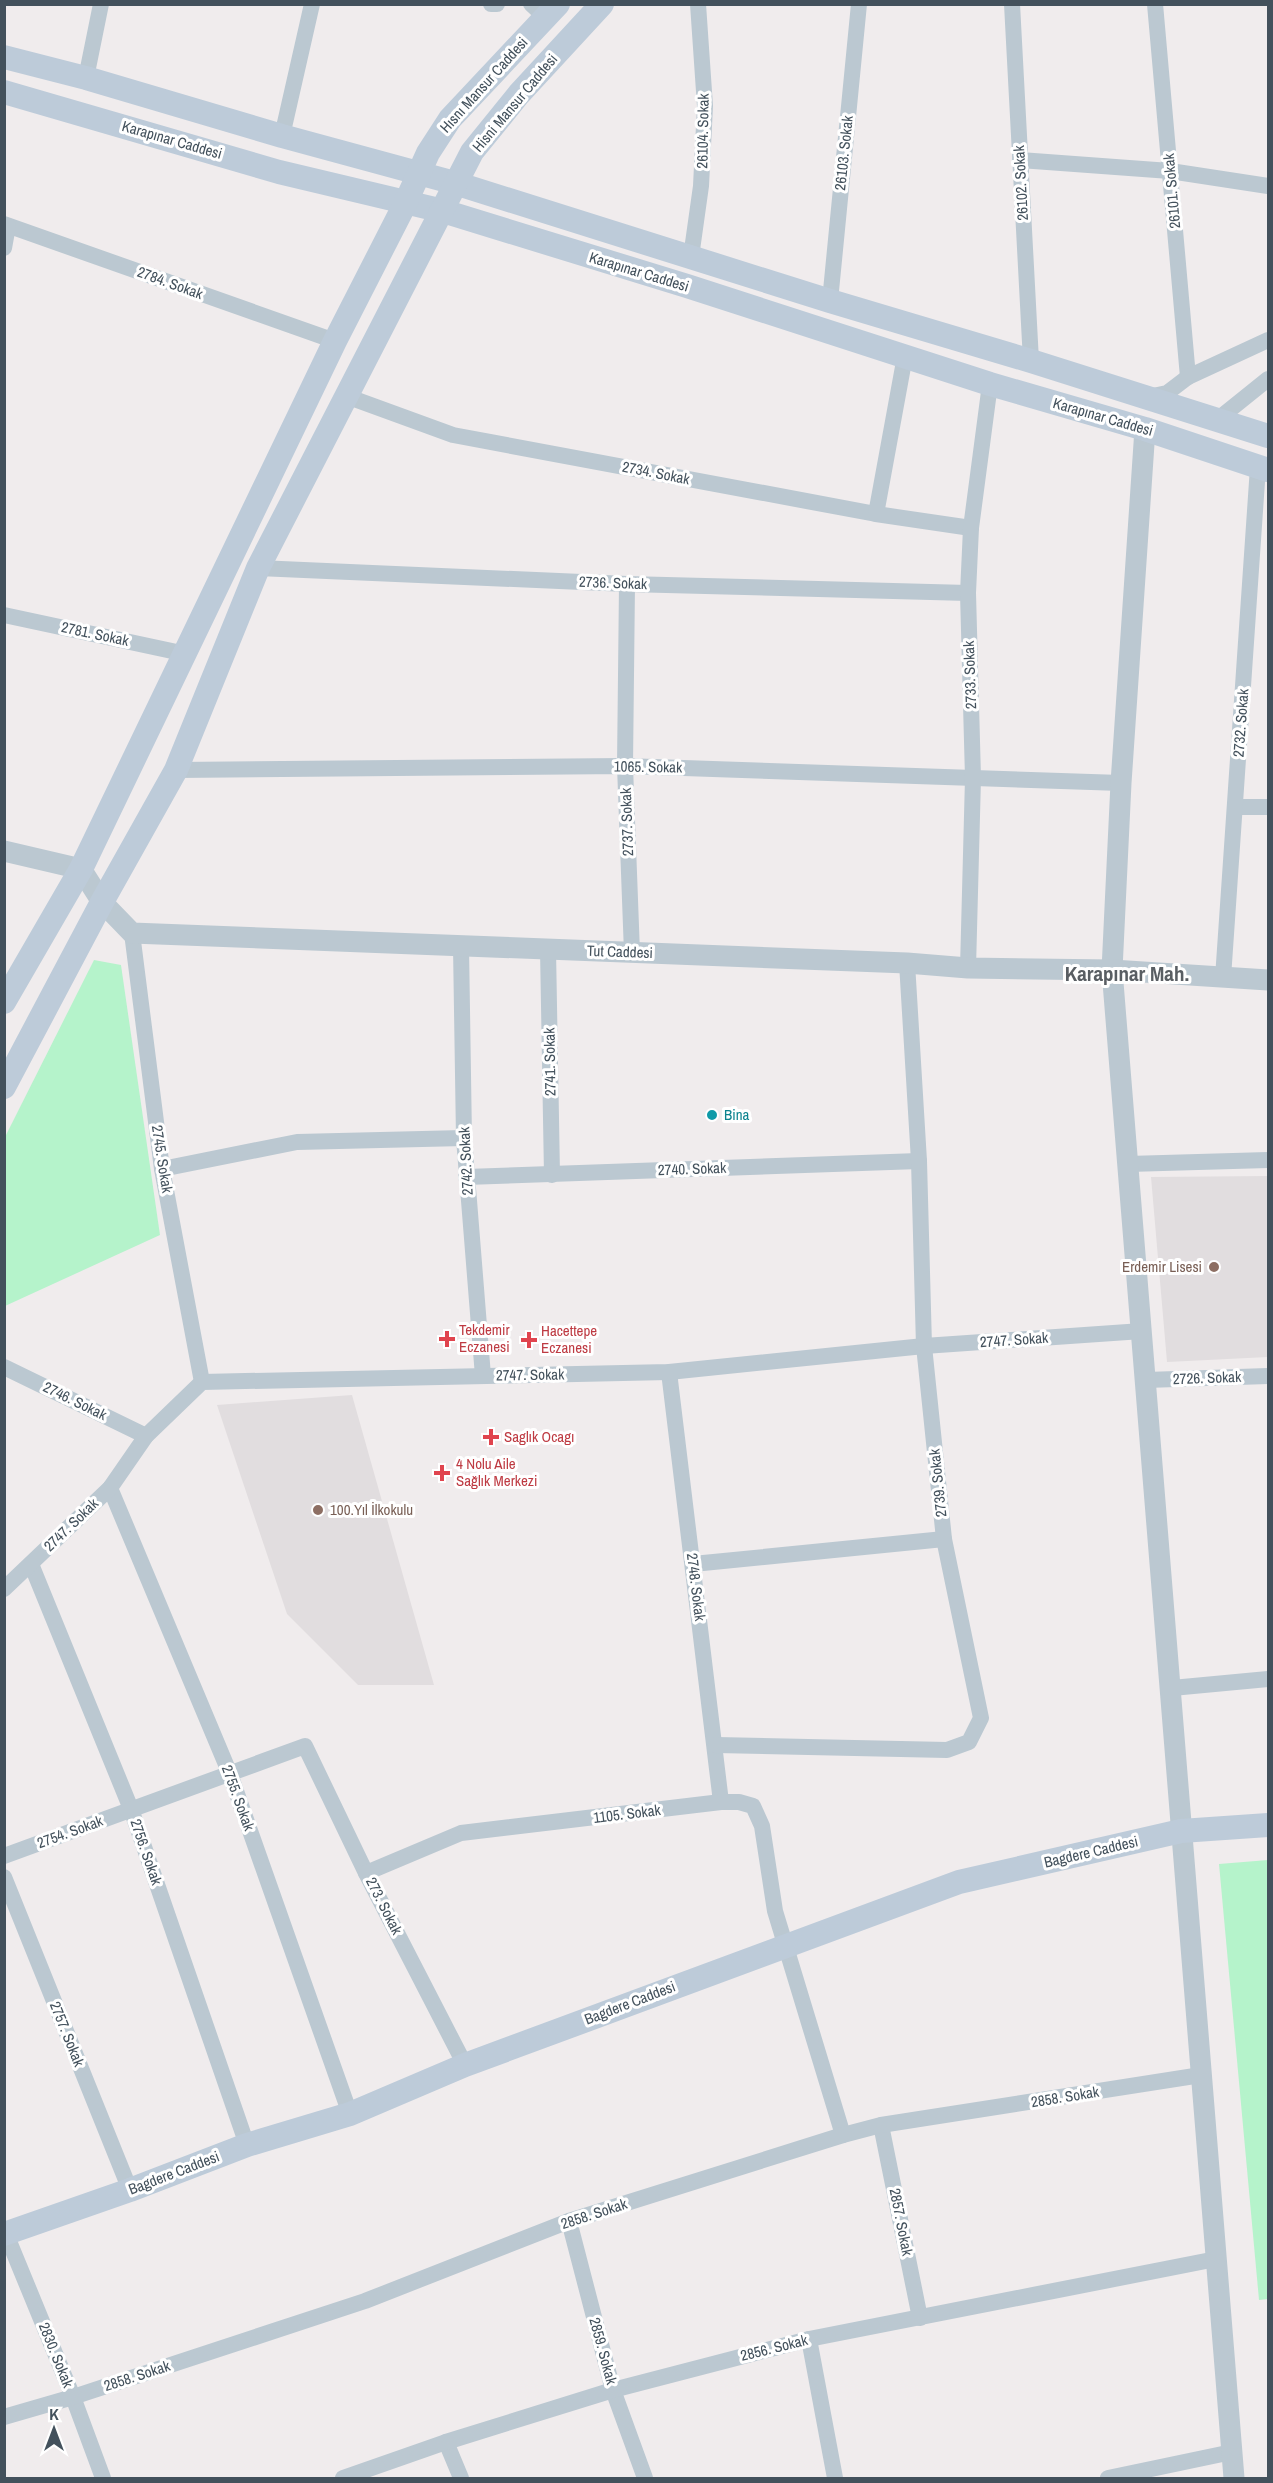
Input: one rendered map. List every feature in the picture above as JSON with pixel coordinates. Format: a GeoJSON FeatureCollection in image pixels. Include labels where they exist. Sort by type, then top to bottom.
{"type":"FeatureCollection","features":[{"type":"Feature","properties":{"kind":"main road","name":"Hisni Mansur Caddesi"},"geometry":{"type":"LineString","coordinates":[[4,1087],[102,902],[176,770],[258,568],[472,152],[487,132],[602,4]]}},
{"type":"Feature","properties":{"kind":"main road","name":"Hısnı Mansur Caddesi"},"geometry":{"type":"LineString","coordinates":[[4,1002],[81,869],[428,153],[450,119],[545,9]]}},
{"type":"Feature","properties":{"kind":"main road","name":"Karapınar Caddesi"},"geometry":{"type":"LineString","coordinates":[[4,57],[86,78],[282,136],[420,172],[830,302],[1031,361],[1269,436]]}},
{"type":"Feature","properties":{"kind":"main road","name":"Karapınar Caddesi"},"geometry":{"type":"LineString","coordinates":[[4,92],[279,172],[405,204],[442,211],[990,384],[1145,429],[1263,469]]}},
{"type":"Feature","properties":{"kind":"main road","name":"Bagdere Caddesi"},"geometry":{"type":"LineString","coordinates":[[5,2232],[130,2190],[247,2145],[350,2114],[465,2065],[959,1882],[1181,1831],[1269,1825]]}},
{"type":"Feature","properties":{"kind":"street"},"geometry":{"type":"LineString","coordinates":[[86,78],[101,4]]}},
{"type":"Feature","properties":{"kind":"street"},"geometry":{"type":"LineString","coordinates":[[282,136],[312,4]]}},
{"type":"Feature","properties":{"kind":"street"},"geometry":{"type":"LineString","coordinates":[[491,4],[497,4]]}},
{"type":"Feature","properties":{"kind":"street","name":"26104. Sokak"},"geometry":{"type":"LineString","coordinates":[[691,257],[701,186],[705,106],[698,4]]}},
{"type":"Feature","properties":{"kind":"street","name":"26103. Sokak"},"geometry":{"type":"LineString","coordinates":[[830,302],[859,4]]}},
{"type":"Feature","properties":{"kind":"street","name":"26102. Sokak"},"geometry":{"type":"LineString","coordinates":[[1012,4],[1031,361]]}},
{"type":"Feature","properties":{"kind":"street","name":"26101. Sokak"},"geometry":{"type":"LineString","coordinates":[[1155,4],[1188,378]]}},
{"type":"Feature","properties":{"kind":"street"},"geometry":{"type":"LineString","coordinates":[[1020,160],[1170,171],[1269,186]]}},
{"type":"Feature","properties":{"kind":"street"},"geometry":{"type":"LineString","coordinates":[[4,248],[6,225]]}},
{"type":"Feature","properties":{"kind":"street","name":"2784. Sokak"},"geometry":{"type":"LineString","coordinates":[[6,225],[335,342]]}},
{"type":"Feature","properties":{"kind":"street"},"geometry":{"type":"LineString","coordinates":[[1146,397],[1167,393],[1188,378],[1269,340]]}},
{"type":"Feature","properties":{"kind":"street"},"geometry":{"type":"LineString","coordinates":[[876,514],[904,356]]}},
{"type":"Feature","properties":{"kind":"street"},"geometry":{"type":"LineString","coordinates":[[1217,420],[1269,380]]}},
{"type":"Feature","properties":{"kind":"street","name":"2733. Sokak"},"geometry":{"type":"LineString","coordinates":[[968,968],[973,778],[968,593],[971,528],[990,384]]}},
{"type":"Feature","properties":{"kind":"street","name":"2734. Sokak"},"geometry":{"type":"LineString","coordinates":[[346,396],[453,435],[876,514],[971,528]]}},
{"type":"Feature","properties":{"kind":"street"},"geometry":{"type":"LineString","coordinates":[[1145,429],[1121,783],[1112,970],[1172,1688],[1181,1831],[1234,2478]]}},
{"type":"Feature","properties":{"kind":"street","name":"2732. Sokak"},"geometry":{"type":"LineString","coordinates":[[1223,978],[1263,469]]}},
{"type":"Feature","properties":{"kind":"street","name":"2736. Sokak"},"geometry":{"type":"LineString","coordinates":[[258,568],[627,584],[968,593]]}},
{"type":"Feature","properties":{"kind":"street","name":"2737. Sokak"},"geometry":{"type":"LineString","coordinates":[[627,584],[625,766],[632,953]]}},
{"type":"Feature","properties":{"kind":"street","name":"2781. Sokak"},"geometry":{"type":"LineString","coordinates":[[4,615],[186,654]]}},
{"type":"Feature","properties":{"kind":"street","name":"1065. Sokak"},"geometry":{"type":"LineString","coordinates":[[176,770],[625,766],[1121,783]]}},
{"type":"Feature","properties":{"kind":"street"},"geometry":{"type":"LineString","coordinates":[[1235,807],[1269,807]]}},
{"type":"Feature","properties":{"kind":"street"},"geometry":{"type":"LineString","coordinates":[[4,851],[81,869],[102,902],[132,933]]}},
{"type":"Feature","properties":{"kind":"street","name":"Tut Caddesi"},"geometry":{"type":"LineString","coordinates":[[132,933],[907,963],[968,968],[1112,970],[1269,980]]}},
{"type":"Feature","properties":{"kind":"street","name":"2745. Sokak"},"geometry":{"type":"LineString","coordinates":[[132,933],[162,1169],[202,1382]]}},
{"type":"Feature","properties":{"kind":"street","name":"2742. Sokak"},"geometry":{"type":"LineString","coordinates":[[462,946],[464,1138],[483,1376]]}},
{"type":"Feature","properties":{"kind":"street","name":"2741. Sokak"},"geometry":{"type":"LineString","coordinates":[[548,949],[552,1175]]}},
{"type":"Feature","properties":{"kind":"street","name":"2739. Sokak"},"geometry":{"type":"LineString","coordinates":[[716,1745],[947,1750],[969,1742],[981,1718],[944,1539],[924,1346],[919,1161],[907,963]]}},
{"type":"Feature","properties":{"kind":"street"},"geometry":{"type":"LineString","coordinates":[[162,1169],[297,1142],[464,1138]]}},
{"type":"Feature","properties":{"kind":"street"},"geometry":{"type":"LineString","coordinates":[[1128,1164],[1269,1160]]}},
{"type":"Feature","properties":{"kind":"street","name":"2740. Sokak"},"geometry":{"type":"LineString","coordinates":[[466,1177],[919,1161]]}},
{"type":"Feature","properties":{"kind":"street","name":"2747. Sokak"},"geometry":{"type":"LineString","coordinates":[[4,1589],[110,1488],[146,1436],[202,1382],[669,1372],[924,1346],[1142,1331]]}},
{"type":"Feature","properties":{"kind":"street","name":"2746. Sokak"},"geometry":{"type":"LineString","coordinates":[[4,1367],[146,1436]]}},
{"type":"Feature","properties":{"kind":"street","name":"2748. Sokak"},"geometry":{"type":"LineString","coordinates":[[669,1372],[716,1745],[721,1802]]}},
{"type":"Feature","properties":{"kind":"street","name":"2726. Sokak"},"geometry":{"type":"LineString","coordinates":[[1146,1380],[1269,1376]]}},
{"type":"Feature","properties":{"kind":"street","name":"2755. Sokak"},"geometry":{"type":"LineString","coordinates":[[110,1488],[230,1774],[350,2114]]}},
{"type":"Feature","properties":{"kind":"street"},"geometry":{"type":"LineString","coordinates":[[693,1564],[944,1539]]}},
{"type":"Feature","properties":{"kind":"street","name":"2756. Sokak"},"geometry":{"type":"LineString","coordinates":[[31,1564],[131,1809],[247,2145]]}},
{"type":"Feature","properties":{"kind":"street"},"geometry":{"type":"LineString","coordinates":[[1172,1688],[1269,1679]]}},
{"type":"Feature","properties":{"kind":"street","name":"2754. Sokak"},"geometry":{"type":"LineString","coordinates":[[4,1856],[305,1746]]}},
{"type":"Feature","properties":{"kind":"street","name":"273. Sokak"},"geometry":{"type":"LineString","coordinates":[[305,1746],[366,1873],[465,2065]]}},
{"type":"Feature","properties":{"kind":"street","name":"1105. Sokak"},"geometry":{"type":"LineString","coordinates":[[366,1873],[461,1833],[721,1802],[739,1802],[753,1806],[762,1826],[775,1911],[787,1944]]}},
{"type":"Feature","properties":{"kind":"street","name":"2757. Sokak"},"geometry":{"type":"LineString","coordinates":[[4,1877],[130,2190]]}},
{"type":"Feature","properties":{"kind":"street"},"geometry":{"type":"LineString","coordinates":[[787,1944],[843,2135]]}},
{"type":"Feature","properties":{"kind":"street","name":"2858. Sokak"},"geometry":{"type":"LineString","coordinates":[[4,2417],[73,2397],[365,2301],[569,2221],[843,2135],[882,2126],[1201,2075]]}},
{"type":"Feature","properties":{"kind":"street","name":"2857. Sokak"},"geometry":{"type":"LineString","coordinates":[[882,2126],[920,2318]]}},
{"type":"Feature","properties":{"kind":"street","name":"2859. Sokak"},"geometry":{"type":"LineString","coordinates":[[569,2221],[613,2390],[645,2478]]}},
{"type":"Feature","properties":{"kind":"street","name":"2830. Sokak"},"geometry":{"type":"LineString","coordinates":[[5,2232],[73,2397],[103,2478]]}},
{"type":"Feature","properties":{"kind":"street","name":"2856. Sokak"},"geometry":{"type":"LineString","coordinates":[[343,2478],[446,2442],[613,2390],[809,2339],[1216,2259]]}},
{"type":"Feature","properties":{"kind":"street"},"geometry":{"type":"LineString","coordinates":[[809,2339],[835,2478]]}},
{"type":"Feature","properties":{"kind":"street"},"geometry":{"type":"LineString","coordinates":[[446,2442],[461,2478]]}},
{"type":"Feature","properties":{"kind":"street"},"geometry":{"type":"LineString","coordinates":[[1108,2478],[1232,2452]]}},
{"type":"Feature","properties":{"kind":"shaded area","name":"Erdemir Lisesi"},"geometry":{"type":"Polygon","coordinates":[[[1268,1176],[1268,1357],[1167,1362],[1151,1177],[1268,1176]]]}},
{"type":"Feature","properties":{"kind":"shaded area","name":"100.Yıl İlkokulu"},"geometry":{"type":"Polygon","coordinates":[[[352,1395],[434,1685],[358,1685],[287,1614],[217,1405],[352,1395]]]}},
{"type":"Feature","properties":{"kind":"green space"},"geometry":{"type":"Polygon","coordinates":[[[94,960],[121,965],[160,1235],[5,1306],[5,1137],[94,960]]]}},
{"type":"Feature","properties":{"kind":"green space"},"geometry":{"type":"Polygon","coordinates":[[[1268,1860],[1268,2299],[1259,2300],[1219,1864],[1268,1860]]]}},
{"type":"Feature","properties":{"kind":"place","name":"Bina"},"geometry":{"type":"Point","coordinates":[712,1115]}},
{"type":"Feature","properties":{"kind":"place","name":"Erdemir Lisesi"},"geometry":{"type":"Point","coordinates":[1214,1267]}},
{"type":"Feature","properties":{"kind":"place","name":"Tekdemir Eczanesi"},"geometry":{"type":"Point","coordinates":[447,1339]}},
{"type":"Feature","properties":{"kind":"place","name":"Hacettepe Eczanesi"},"geometry":{"type":"Point","coordinates":[529,1340]}},
{"type":"Feature","properties":{"kind":"place","name":"Saglık Ocagı"},"geometry":{"type":"Point","coordinates":[491,1437]}},
{"type":"Feature","properties":{"kind":"place","name":"4 Nolu Aile Sağlık Merkezi"},"geometry":{"type":"Point","coordinates":[442,1473]}},
{"type":"Feature","properties":{"kind":"place","name":"100.Yıl İlkokulu"},"geometry":{"type":"Point","coordinates":[318,1510]}},
{"type":"Feature","properties":{"kind":"district","name":"Karapınar Mah."},"geometry":{"type":"Point","coordinates":[1127,974]}}]}
